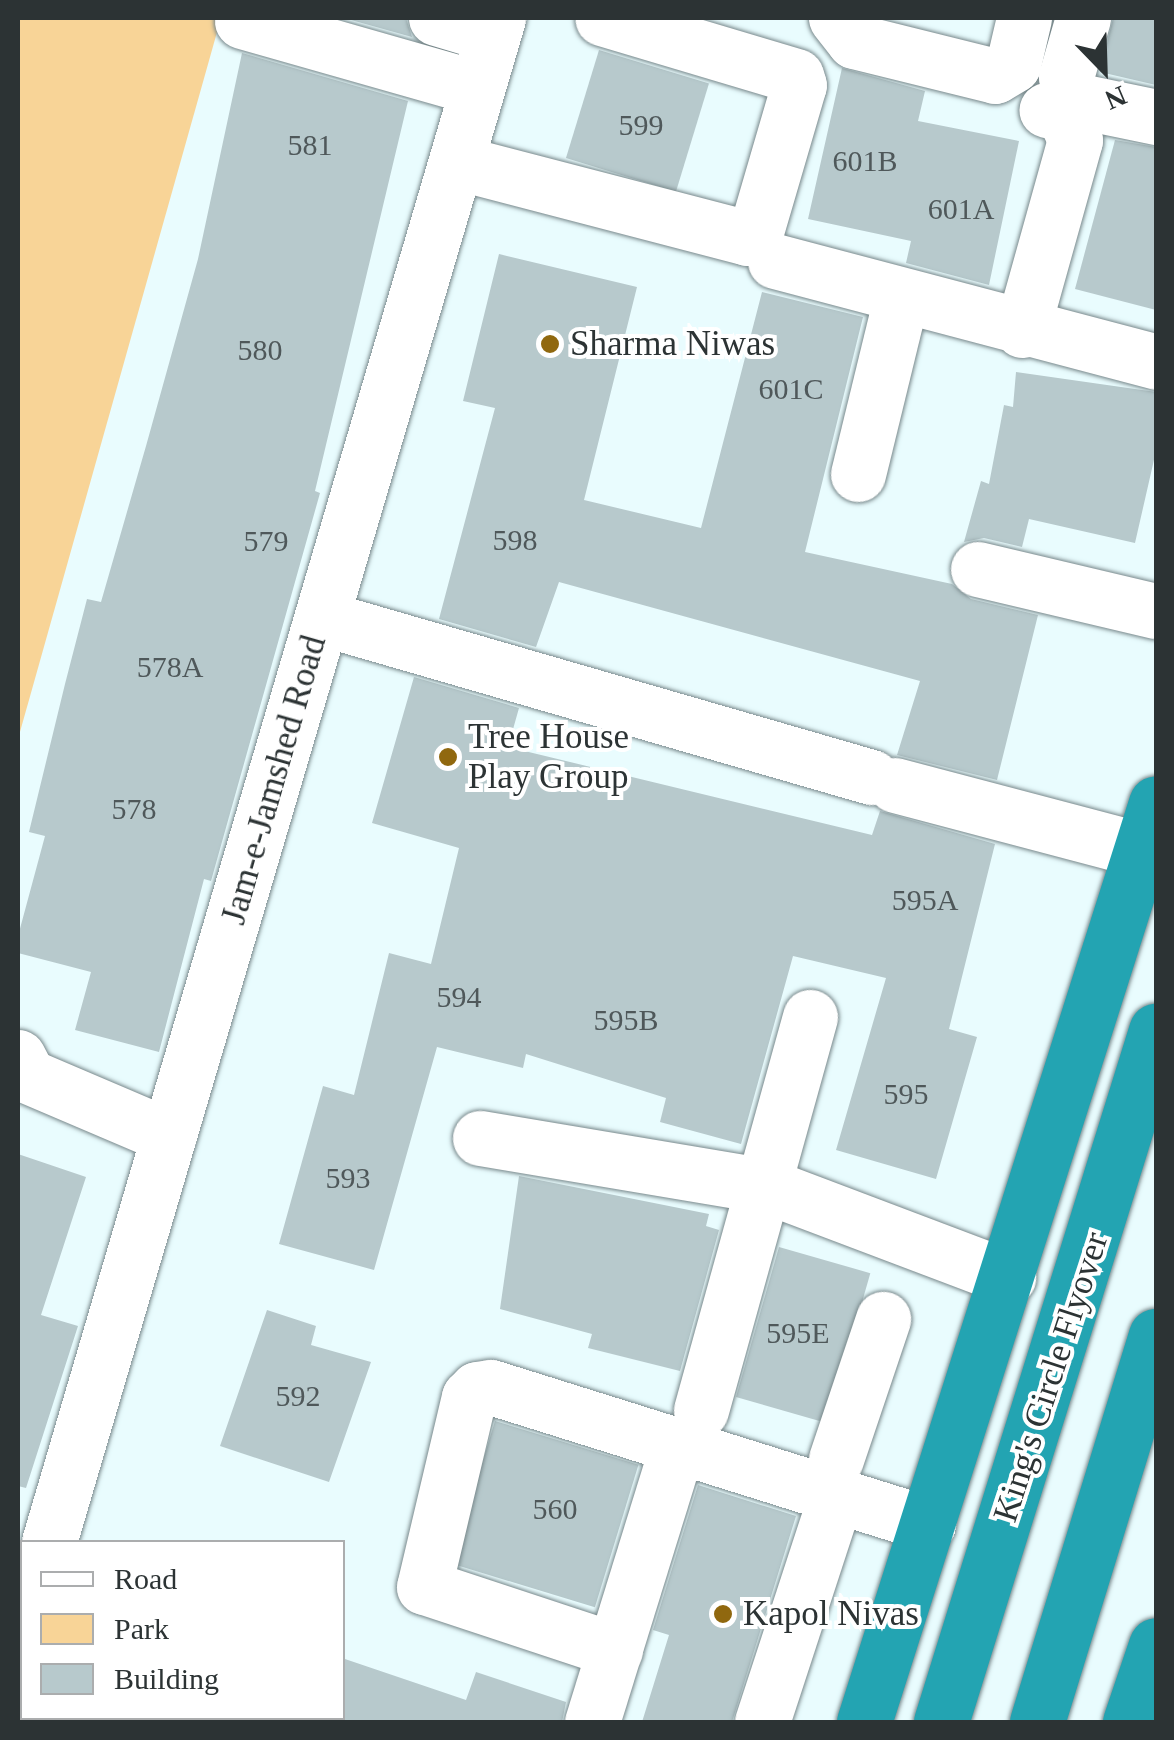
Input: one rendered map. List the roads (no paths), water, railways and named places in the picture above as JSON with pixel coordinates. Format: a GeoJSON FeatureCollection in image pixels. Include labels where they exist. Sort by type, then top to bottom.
{"type":"FeatureCollection","features":[{"type":"Feature","properties":{"kind":"highway"},"geometry":{"type":"LineString","coordinates":[[864,1722],[1150,827]]}},
{"type":"Feature","properties":{"kind":"highway","name":"King's Circle Flyover"},"geometry":{"type":"LineString","coordinates":[[941,1722],[1156,1031]]}},
{"type":"Feature","properties":{"kind":"highway"},"geometry":{"type":"LineString","coordinates":[[1037,1722],[1156,1336]]}},
{"type":"Feature","properties":{"kind":"highway"},"geometry":{"type":"LineString","coordinates":[[1130,1722],[1156,1645]]}},
{"type":"Feature","properties":{"kind":"street"},"geometry":{"type":"LineString","coordinates":[[436,18],[496,26]]}},
{"type":"Feature","properties":{"kind":"street"},"geometry":{"type":"LineString","coordinates":[[456,162],[747,238],[755,235],[799,84],[796,76],[602,18]]}},
{"type":"Feature","properties":{"kind":"street"},"geometry":{"type":"LineString","coordinates":[[700,18],[770,38],[799,32],[808,18]]}},
{"type":"Feature","properties":{"kind":"street"},"geometry":{"type":"LineString","coordinates":[[836,18],[854,41],[995,76],[1013,66],[1024,18]]}},
{"type":"Feature","properties":{"kind":"street"},"geometry":{"type":"LineString","coordinates":[[1083,18],[1066,77],[1069,91],[1079,101],[1156,117]]}},
{"type":"Feature","properties":{"kind":"street"},"geometry":{"type":"LineString","coordinates":[[242,21],[322,30],[477,88]]}},
{"type":"Feature","properties":{"kind":"street","name":"Jam-e-Jamshed Road"},"geometry":{"type":"LineString","coordinates":[[50,1540],[496,26]]}},
{"type":"Feature","properties":{"kind":"street"},"geometry":{"type":"LineString","coordinates":[[1022,330],[1075,140],[1064,114],[1046,110]]}},
{"type":"Feature","properties":{"kind":"street"},"geometry":{"type":"LineString","coordinates":[[775,261],[901,298],[1156,362]]}},
{"type":"Feature","properties":{"kind":"street"},"geometry":{"type":"LineString","coordinates":[[858,474],[901,298]]}},
{"type":"Feature","properties":{"kind":"street"},"geometry":{"type":"LineString","coordinates":[[978,568],[1156,611]]}},
{"type":"Feature","properties":{"kind":"street"},"geometry":{"type":"LineString","coordinates":[[322,618],[883,781],[1150,827]]}},
{"type":"Feature","properties":{"kind":"street"},"geometry":{"type":"LineString","coordinates":[[592,1722],[615,1650],[709,1428],[810,1016]]}},
{"type":"Feature","properties":{"kind":"street"},"geometry":{"type":"LineString","coordinates":[[18,1057],[28,1076],[169,1136]]}},
{"type":"Feature","properties":{"kind":"street"},"geometry":{"type":"LineString","coordinates":[[480,1138],[766,1186],[1008,1277]]}},
{"type":"Feature","properties":{"kind":"street"},"geometry":{"type":"LineString","coordinates":[[762,1722],[882,1319]]}},
{"type":"Feature","properties":{"kind":"street"},"geometry":{"type":"LineString","coordinates":[[615,1650],[424,1587],[469,1397],[491,1387],[709,1428],[836,1477],[934,1507]]}},
{"type":"Feature","properties":{"kind":"street"},"geometry":{"type":"LineString","coordinates":[[709,1428],[836,1477]]}},
{"type":"Feature","properties":{"kind":"place","name":"Sharma Niwas"},"geometry":{"type":"Point","coordinates":[550,344]}},
{"type":"Feature","properties":{"kind":"place","name":"Tree House Play Group"},"geometry":{"type":"Point","coordinates":[448,757]}},
{"type":"Feature","properties":{"kind":"place","name":"Kapol Nivas"},"geometry":{"type":"Point","coordinates":[723,1614]}}]}
